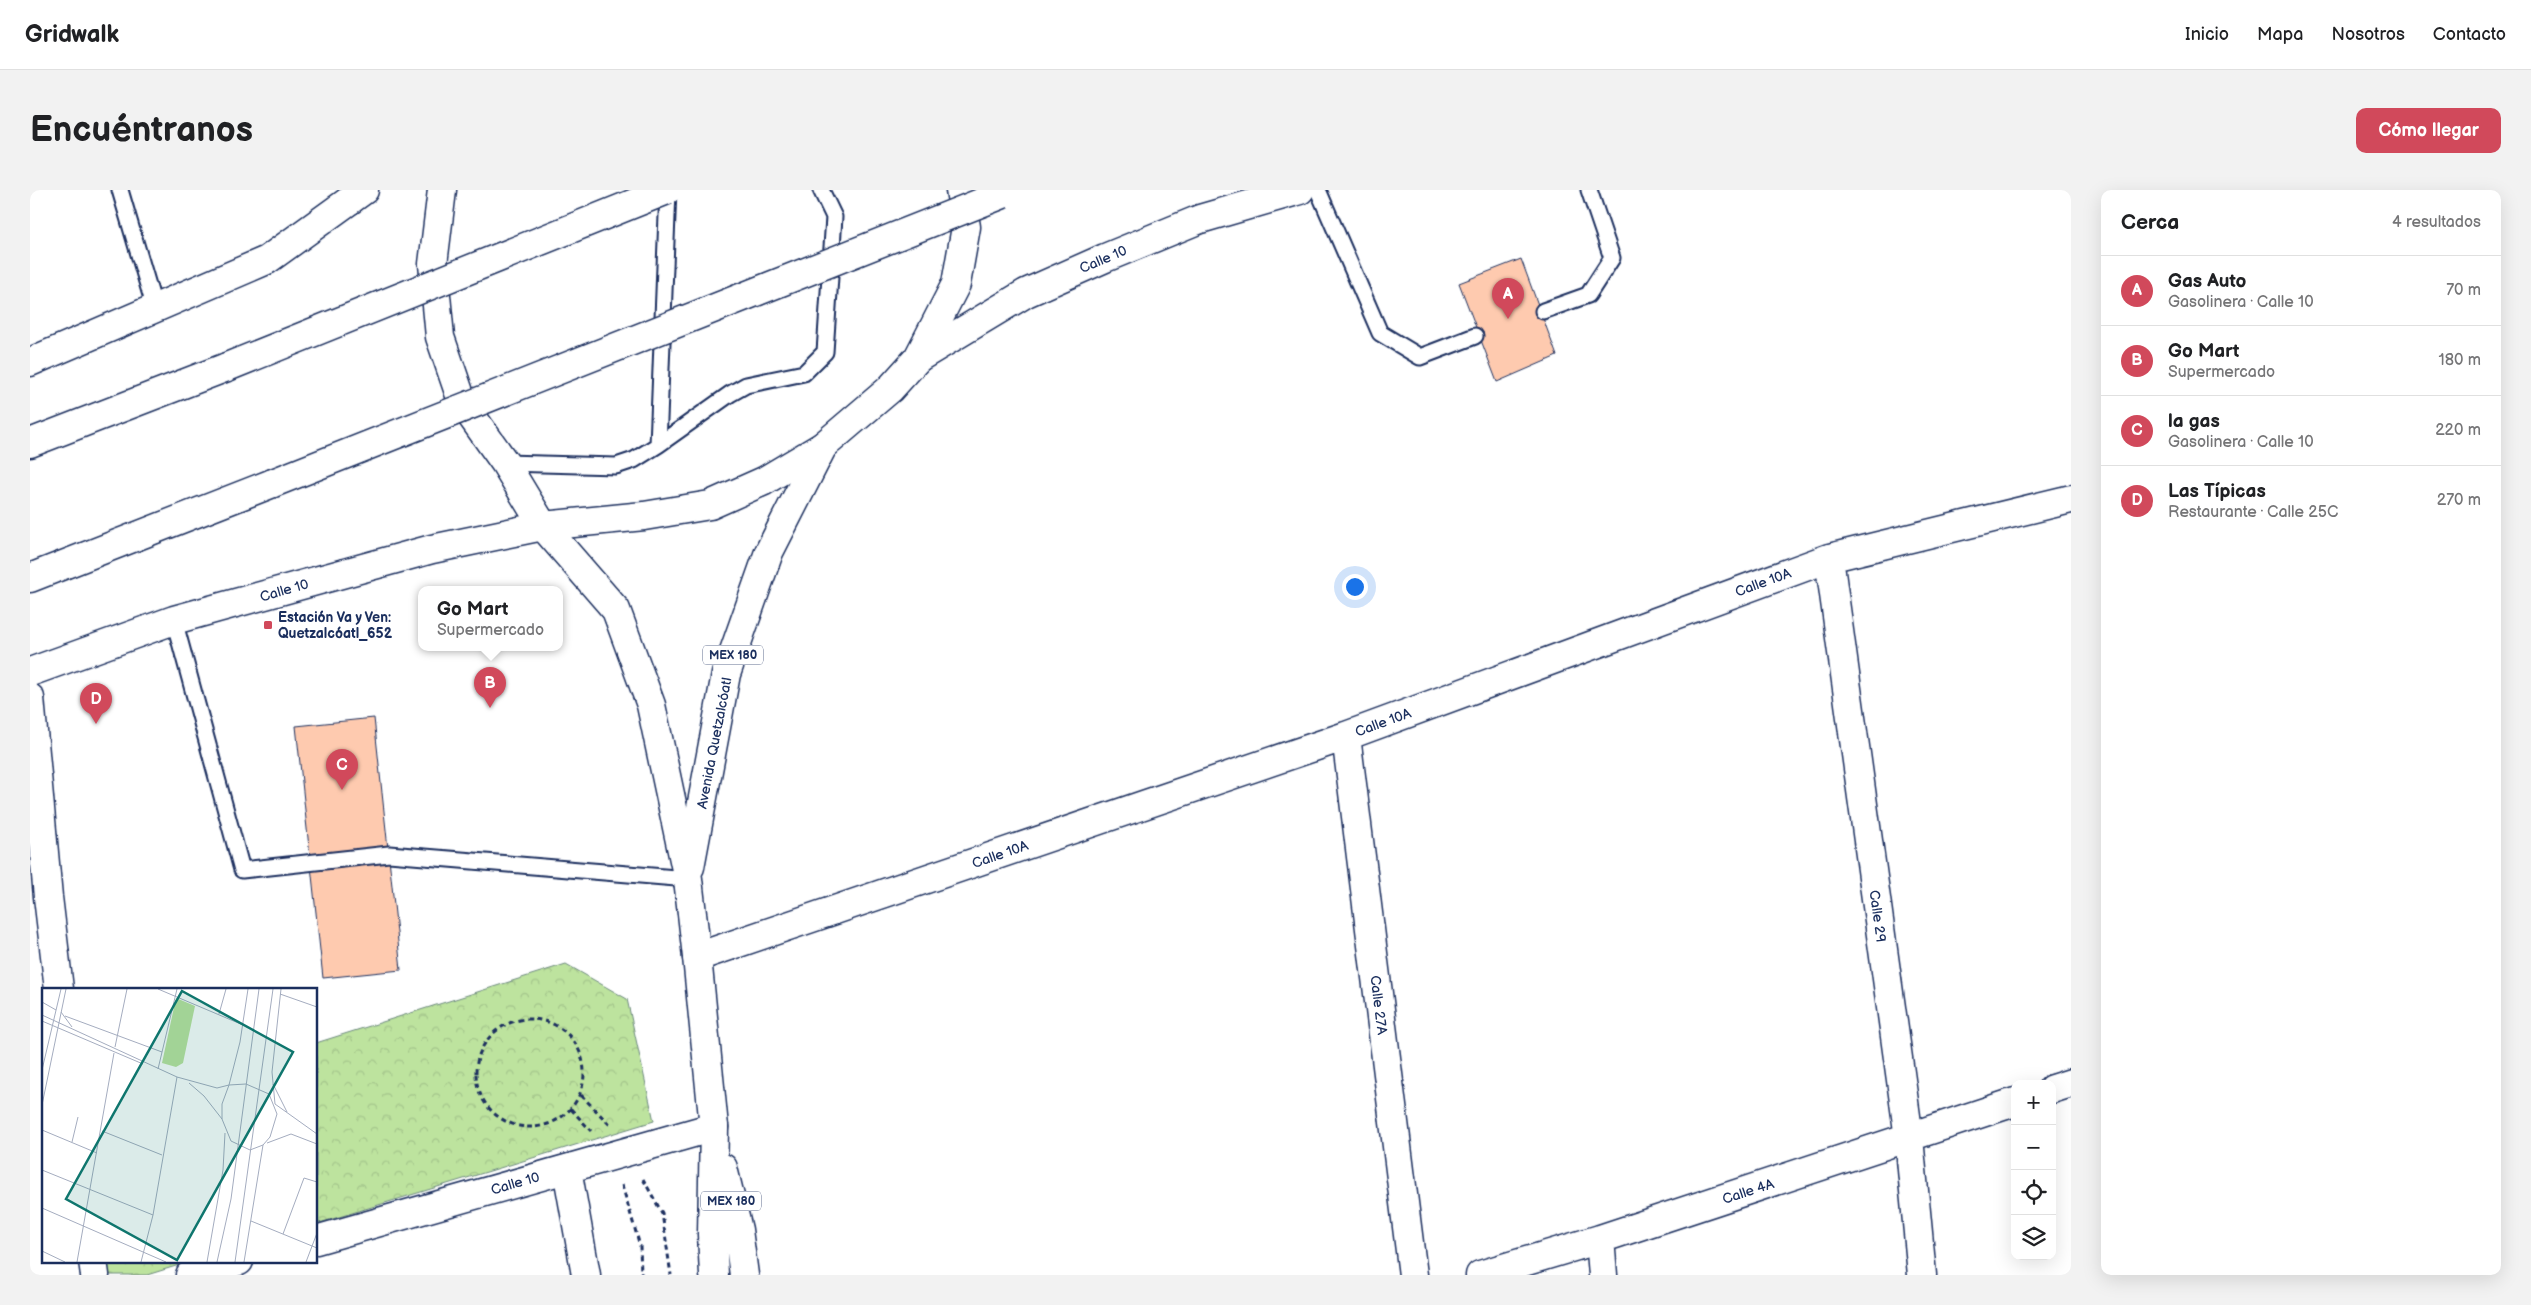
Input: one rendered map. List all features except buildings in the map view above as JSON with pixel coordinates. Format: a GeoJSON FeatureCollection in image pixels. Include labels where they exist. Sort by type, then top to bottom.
{"type":"FeatureCollection","features":[{"type":"Feature","properties":{"kind":"main road","name":"Avenida Quetzalcóatl"},"geometry":{"type":"LineString","coordinates":[[442,190],[433,264],[440,337],[463,404],[506,462],[544,526],[616,610],[651,705],[688,879],[697,957],[714,1127],[712,1234],[714,1275]]}},
{"type":"Feature","properties":{"kind":"main road"},"geometry":{"type":"LineString","coordinates":[[30,443],[227,367],[667,190]]}},
{"type":"Feature","properties":{"kind":"main road"},"geometry":{"type":"LineString","coordinates":[[823,446],[890,389],[918,358],[956,284],[966,227],[960,190]]}},
{"type":"Feature","properties":{"kind":"main road","name":"Calle 10"},"geometry":{"type":"LineString","coordinates":[[918,358],[1026,293],[1105,258],[1200,219],[1300,190]]}},
{"type":"Feature","properties":{"kind":"main road"},"geometry":{"type":"LineString","coordinates":[[30,578],[1008,192]]}},
{"type":"Feature","properties":{"kind":"main road"},"geometry":{"type":"LineString","coordinates":[[30,362],[267,260],[357,193]]}},
{"type":"Feature","properties":{"kind":"main road","name":"Avenida Quetzalcóatl"},"geometry":{"type":"LineString","coordinates":[[688,879],[726,674],[769,552],[823,446]]}},
{"type":"Feature","properties":{"kind":"main road","name":"Calle 10"},"geometry":{"type":"LineString","coordinates":[[30,672],[174,620],[432,549],[544,526],[644,516],[710,505],[764,480],[823,446]]}},
{"type":"Feature","properties":{"kind":"main road","name":"Calle 10A"},"geometry":{"type":"LineString","coordinates":[[697,957],[1346,736],[1829,558],[2071,499]]}},
{"type":"Feature","properties":{"kind":"main road","name":"Calle 29"},"geometry":{"type":"LineString","coordinates":[[1829,558],[1909,1138],[1922,1275]]}},
{"type":"Feature","properties":{"kind":"main road"},"geometry":{"type":"LineString","coordinates":[[30,698],[39,900],[59,988]]}},
{"type":"Feature","properties":{"kind":"main road","name":"Calle 27A"},"geometry":{"type":"LineString","coordinates":[[1346,736],[1413,1275]]}},
{"type":"Feature","properties":{"kind":"main road"},"geometry":{"type":"LineString","coordinates":[[2056,1088],[2071,1083]]}},
{"type":"Feature","properties":{"kind":"main road","name":"Calle 4A"},"geometry":{"type":"LineString","coordinates":[[1480,1275],[1600,1239],[2011,1103]]}},
{"type":"Feature","properties":{"kind":"main road","name":"Avenida Quetzalcóatl"},"geometry":{"type":"LineString","coordinates":[[714,1127],[738,1230],[744,1275]]}},
{"type":"Feature","properties":{"kind":"main road","name":"Calle 10"},"geometry":{"type":"LineString","coordinates":[[318,1239],[714,1127]]}},
{"type":"Feature","properties":{"kind":"main road"},"geometry":{"type":"LineString","coordinates":[[567,1169],[586,1275]]}},
{"type":"Feature","properties":{"kind":"main road"},"geometry":{"type":"LineString","coordinates":[[1600,1239],[1603,1275]]}},
{"type":"Feature","properties":{"kind":"main road"},"geometry":{"type":"LineString","coordinates":[[93,1262],[95,1275]]}},
{"type":"Feature","properties":{"kind":"main road"},"geometry":{"type":"LineString","coordinates":[[190,1275],[236,1262]]}},
{"type":"Feature","properties":{"kind":"lane"},"geometry":{"type":"LineString","coordinates":[[120,190],[156,309]]}},
{"type":"Feature","properties":{"kind":"lane"},"geometry":{"type":"LineString","coordinates":[[658,445],[667,190]]}},
{"type":"Feature","properties":{"kind":"lane"},"geometry":{"type":"LineString","coordinates":[[506,462],[616,466],[634,460],[746,385],[804,373],[825,352],[834,217],[822,190]]}},
{"type":"Feature","properties":{"kind":"lane"},"geometry":{"type":"LineString","coordinates":[[1318,190],[1380,333],[1420,357],[1475,336]]}},
{"type":"Feature","properties":{"kind":"lane"},"geometry":{"type":"LineString","coordinates":[[1543,311],[1588,295],[1612,258],[1589,190]]}},
{"type":"Feature","properties":{"kind":"lane"},"geometry":{"type":"LineString","coordinates":[[174,620],[242,870],[389,854],[688,879]]}},
{"type":"Feature","properties":{"kind":"path"},"geometry":{"type":"LineString","coordinates":[[531,1018],[549,1022],[566,1031],[577,1044],[583,1061],[584,1078],[581,1095],[571,1109],[558,1120],[542,1126],[525,1127],[508,1123],[493,1113],[483,1099],[476,1081],[477,1062],[484,1045],[495,1030],[512,1021],[531,1018]]}},
{"type":"Feature","properties":{"kind":"green space"},"geometry":{"type":"Polygon","coordinates":[[[566,964],[627,999],[654,1121],[318,1223],[318,1042],[566,964]]]}},
{"type":"Feature","properties":{"kind":"green space"},"geometry":{"type":"Polygon","coordinates":[[[107,1262],[189,1262],[147,1275],[108,1275],[107,1262]]]}},
{"type":"Feature","properties":{"kind":"place","name":"Gas Auto"},"geometry":{"type":"Point","coordinates":[1508,319]}},
{"type":"Feature","properties":{"kind":"place","name":"Estación Va y Ven: Quetzalcóatl_652"},"geometry":{"type":"Point","coordinates":[268,625]}},
{"type":"Feature","properties":{"kind":"place","name":"Go Mart"},"geometry":{"type":"Point","coordinates":[490,708]}},
{"type":"Feature","properties":{"kind":"place","name":"Las Típicas"},"geometry":{"type":"Point","coordinates":[96,724]}},
{"type":"Feature","properties":{"kind":"place","name":"la gas"},"geometry":{"type":"Point","coordinates":[342,790]}}]}
